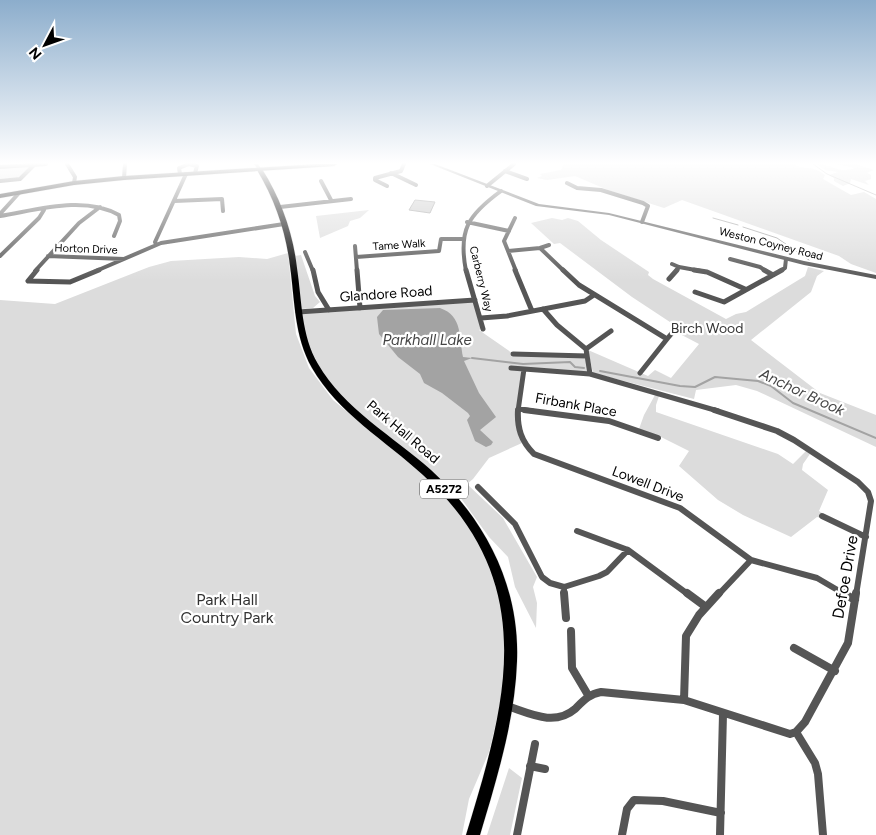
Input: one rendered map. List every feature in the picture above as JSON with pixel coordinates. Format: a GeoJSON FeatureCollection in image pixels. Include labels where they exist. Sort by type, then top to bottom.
{"type":"FeatureCollection","features":[{"type":"Feature","properties":{"kind":"main road","name":"Park Hall Road"},"geometry":{"type":"LineString","coordinates":[[278,203],[292,254],[300,330],[308,352],[328,384],[360,417],[424,471],[451,497],[476,528],[492,555],[502,582],[510,620],[511,680],[498,747],[473,835]]}},
{"type":"Feature","properties":{"kind":"street"},"geometry":{"type":"LineString","coordinates":[[0,215],[12,203]]}},
{"type":"Feature","properties":{"kind":"street"},"geometry":{"type":"LineString","coordinates":[[156,244],[155,242],[173,203]]}},
{"type":"Feature","properties":{"kind":"street"},"geometry":{"type":"LineString","coordinates":[[222,203],[223,210]]}},
{"type":"Feature","properties":{"kind":"street"},"geometry":{"type":"LineString","coordinates":[[280,207],[309,203]]}},
{"type":"Feature","properties":{"kind":"street","name":"Carberry Way"},"geometry":{"type":"LineString","coordinates":[[483,203],[467,222],[462,239],[464,259],[483,329]]}},
{"type":"Feature","properties":{"kind":"street","name":"Weston Coyney Road"},"geometry":{"type":"LineString","coordinates":[[532,203],[609,214],[786,259],[876,278]]}},
{"type":"Feature","properties":{"kind":"street"},"geometry":{"type":"LineString","coordinates":[[642,222],[648,209],[648,206],[643,203]]}},
{"type":"Feature","properties":{"kind":"street"},"geometry":{"type":"LineString","coordinates":[[0,215],[77,205],[100,207],[120,215],[120,221],[114,236]]}},
{"type":"Feature","properties":{"kind":"street"},"geometry":{"type":"LineString","coordinates":[[48,256],[79,223],[100,207]]}},
{"type":"Feature","properties":{"kind":"street"},"geometry":{"type":"LineString","coordinates":[[0,256],[40,218],[44,210]]}},
{"type":"Feature","properties":{"kind":"street"},"geometry":{"type":"LineString","coordinates":[[515,218],[504,241],[532,311]]}},
{"type":"Feature","properties":{"kind":"street"},"geometry":{"type":"LineString","coordinates":[[467,222],[509,231]]}},
{"type":"Feature","properties":{"kind":"street","name":"Horton Drive"},"geometry":{"type":"LineString","coordinates":[[124,259],[48,256],[28,280],[70,282],[124,259],[156,244],[284,224]]}},
{"type":"Feature","properties":{"kind":"street","name":"Tame Walk"},"geometry":{"type":"LineString","coordinates":[[356,257],[440,251],[441,239],[462,239]]}},
{"type":"Feature","properties":{"kind":"street"},"geometry":{"type":"LineString","coordinates":[[508,251],[540,248],[549,245]]}},
{"type":"Feature","properties":{"kind":"street"},"geometry":{"type":"LineString","coordinates":[[355,246],[360,308]]}},
{"type":"Feature","properties":{"kind":"street"},"geometry":{"type":"LineString","coordinates":[[540,248],[579,285],[667,339]]}},
{"type":"Feature","properties":{"kind":"street"},"geometry":{"type":"LineString","coordinates":[[305,252],[315,275],[318,292],[329,310]]}},
{"type":"Feature","properties":{"kind":"street"},"geometry":{"type":"LineString","coordinates":[[730,258],[760,267],[773,275]]}},
{"type":"Feature","properties":{"kind":"street"},"geometry":{"type":"LineString","coordinates":[[724,302],[785,268],[786,259]]}},
{"type":"Feature","properties":{"kind":"street"},"geometry":{"type":"LineString","coordinates":[[672,264],[707,272],[745,289]]}},
{"type":"Feature","properties":{"kind":"street"},"geometry":{"type":"LineString","coordinates":[[677,278],[670,277],[679,266]]}},
{"type":"Feature","properties":{"kind":"street"},"geometry":{"type":"LineString","coordinates":[[700,294],[703,288]]}},
{"type":"Feature","properties":{"kind":"street"},"geometry":{"type":"LineString","coordinates":[[695,292],[732,306]]}},
{"type":"Feature","properties":{"kind":"street"},"geometry":{"type":"LineString","coordinates":[[481,318],[585,301],[594,295]]}},
{"type":"Feature","properties":{"kind":"street","name":"Glandore Road"},"geometry":{"type":"LineString","coordinates":[[298,312],[475,300]]}},
{"type":"Feature","properties":{"kind":"street"},"geometry":{"type":"LineString","coordinates":[[543,309],[556,325],[586,349],[590,374]]}},
{"type":"Feature","properties":{"kind":"street"},"geometry":{"type":"LineString","coordinates":[[586,349],[611,331]]}},
{"type":"Feature","properties":{"kind":"street"},"geometry":{"type":"LineString","coordinates":[[640,373],[672,333]]}},
{"type":"Feature","properties":{"kind":"street"},"geometry":{"type":"LineString","coordinates":[[512,354],[587,356]]}},
{"type":"Feature","properties":{"kind":"street","name":"Defoe Drive"},"geometry":{"type":"LineString","coordinates":[[511,368],[590,374],[712,409],[777,431],[858,482],[868,492],[872,501],[848,643],[805,722],[796,732]]}},
{"type":"Feature","properties":{"kind":"street"},"geometry":{"type":"LineString","coordinates":[[645,368],[652,372]]}},
{"type":"Feature","properties":{"kind":"street","name":"Lowell Drive"},"geometry":{"type":"LineString","coordinates":[[524,369],[517,420],[522,443],[534,454],[680,508],[751,560],[816,578],[855,600]]}},
{"type":"Feature","properties":{"kind":"street","name":"Firbank Place"},"geometry":{"type":"LineString","coordinates":[[519,409],[609,421],[658,438]]}},
{"type":"Feature","properties":{"kind":"street"},"geometry":{"type":"LineString","coordinates":[[478,488],[515,524],[542,577],[550,583],[564,587],[607,572],[628,550]]}},
{"type":"Feature","properties":{"kind":"street"},"geometry":{"type":"LineString","coordinates":[[822,516],[831,524],[866,537]]}},
{"type":"Feature","properties":{"kind":"street"},"geometry":{"type":"LineString","coordinates":[[578,531],[628,550],[706,607]]}},
{"type":"Feature","properties":{"kind":"street"},"geometry":{"type":"LineString","coordinates":[[684,700],[686,636],[699,614],[751,560]]}},
{"type":"Feature","properties":{"kind":"street"},"geometry":{"type":"LineString","coordinates":[[564,587],[566,618]]}},
{"type":"Feature","properties":{"kind":"street"},"geometry":{"type":"LineString","coordinates":[[570,631],[572,668],[588,695]]}},
{"type":"Feature","properties":{"kind":"street"},"geometry":{"type":"LineString","coordinates":[[794,648],[835,670]]}},
{"type":"Feature","properties":{"kind":"street"},"geometry":{"type":"LineString","coordinates":[[507,706],[556,718],[570,713],[588,695],[602,692],[684,700],[780,732],[790,734],[796,732],[817,769],[823,835]]}},
{"type":"Feature","properties":{"kind":"street"},"geometry":{"type":"LineString","coordinates":[[720,835],[723,714]]}},
{"type":"Feature","properties":{"kind":"street"},"geometry":{"type":"LineString","coordinates":[[517,835],[535,744]]}},
{"type":"Feature","properties":{"kind":"street"},"geometry":{"type":"LineString","coordinates":[[530,766],[545,770]]}},
{"type":"Feature","properties":{"kind":"street"},"geometry":{"type":"LineString","coordinates":[[622,835],[627,809],[634,800],[663,801],[720,813]]}},
{"type":"Feature","properties":{"kind":"green space"},"geometry":{"type":"Polygon","coordinates":[[[648,203],[675,203],[664,208],[648,203]]]}},
{"type":"Feature","properties":{"kind":"green space"},"geometry":{"type":"Polygon","coordinates":[[[690,203],[876,203],[876,273],[851,264],[839,256],[690,203]]]}},
{"type":"Feature","properties":{"kind":"green space"},"geometry":{"type":"Polygon","coordinates":[[[369,210],[360,218],[350,221],[348,226],[320,238],[316,216],[369,210]]]}},
{"type":"Feature","properties":{"kind":"green space","name":"Birch Wood"},"geometry":{"type":"Polygon","coordinates":[[[552,218],[562,220],[568,218],[578,221],[601,240],[649,272],[648,275],[653,279],[726,319],[746,312],[805,276],[808,267],[824,271],[817,276],[811,292],[751,340],[820,393],[876,415],[876,447],[757,391],[736,385],[696,390],[694,399],[593,373],[588,350],[648,376],[655,370],[671,378],[699,344],[678,333],[676,335],[670,332],[676,326],[632,297],[560,243],[554,244],[531,223],[552,218]]]}},
{"type":"Feature","properties":{"kind":"green space","name":"Park Hall Country Park"},"geometry":{"type":"Polygon","coordinates":[[[288,253],[296,334],[309,368],[333,400],[422,473],[452,505],[470,528],[485,552],[503,602],[506,659],[499,710],[489,752],[469,799],[462,835],[0,835],[0,300],[55,304],[149,267],[171,261],[239,257],[267,259],[288,253]]]}},
{"type":"Feature","properties":{"kind":"green space"},"geometry":{"type":"Polygon","coordinates":[[[301,255],[315,296],[320,302],[313,308],[302,309],[301,305],[295,256],[301,255]]]}},
{"type":"Feature","properties":{"kind":"green space"},"geometry":{"type":"Polygon","coordinates":[[[475,300],[481,329],[479,330],[512,353],[587,356],[590,374],[524,369],[517,420],[522,443],[489,458],[467,484],[503,518],[537,577],[533,587],[537,603],[536,628],[515,587],[508,557],[489,537],[457,493],[451,497],[360,417],[314,364],[298,312],[475,300]]]}},
{"type":"Feature","properties":{"kind":"green space"},"geometry":{"type":"Polygon","coordinates":[[[655,395],[659,396],[656,412],[778,454],[793,464],[806,451],[810,454],[803,464],[802,470],[828,490],[819,511],[822,513],[821,518],[817,517],[791,537],[743,515],[718,500],[679,466],[689,451],[661,437],[639,429],[655,395]]]}},
{"type":"Feature","properties":{"kind":"green space"},"geometry":{"type":"Polygon","coordinates":[[[509,768],[522,778],[510,835],[487,835],[509,768]]]}},
{"type":"Feature","properties":{"kind":"water","name":"Parkhall Lake"},"geometry":{"type":"Polygon","coordinates":[[[440,308],[453,316],[459,328],[463,357],[472,358],[464,361],[479,393],[496,417],[480,430],[493,442],[486,447],[475,441],[467,420],[470,416],[468,413],[442,393],[424,383],[420,374],[398,357],[379,334],[377,317],[383,310],[440,308]]]}},
{"type":"Feature","properties":{"kind":"building"},"geometry":{"type":"Polygon","coordinates":[[[413,203],[435,203],[430,213],[409,210],[413,203]]]}},
{"type":"Feature","properties":{"kind":"waterway"},"geometry":{"type":"LineString","coordinates":[[713,218],[738,225]]}},
{"type":"Feature","properties":{"kind":"waterway"},"geometry":{"type":"LineString","coordinates":[[743,227],[777,238],[809,260]]}},
{"type":"Feature","properties":{"kind":"waterway","name":"Anchor Brook"},"geometry":{"type":"LineString","coordinates":[[472,358],[523,364],[570,362],[575,367],[584,368]]}},
{"type":"Feature","properties":{"kind":"waterway","name":"Anchor Brook"},"geometry":{"type":"LineString","coordinates":[[600,371],[680,386],[695,387],[715,377],[758,381],[771,386],[793,403],[876,438]]}}]}
